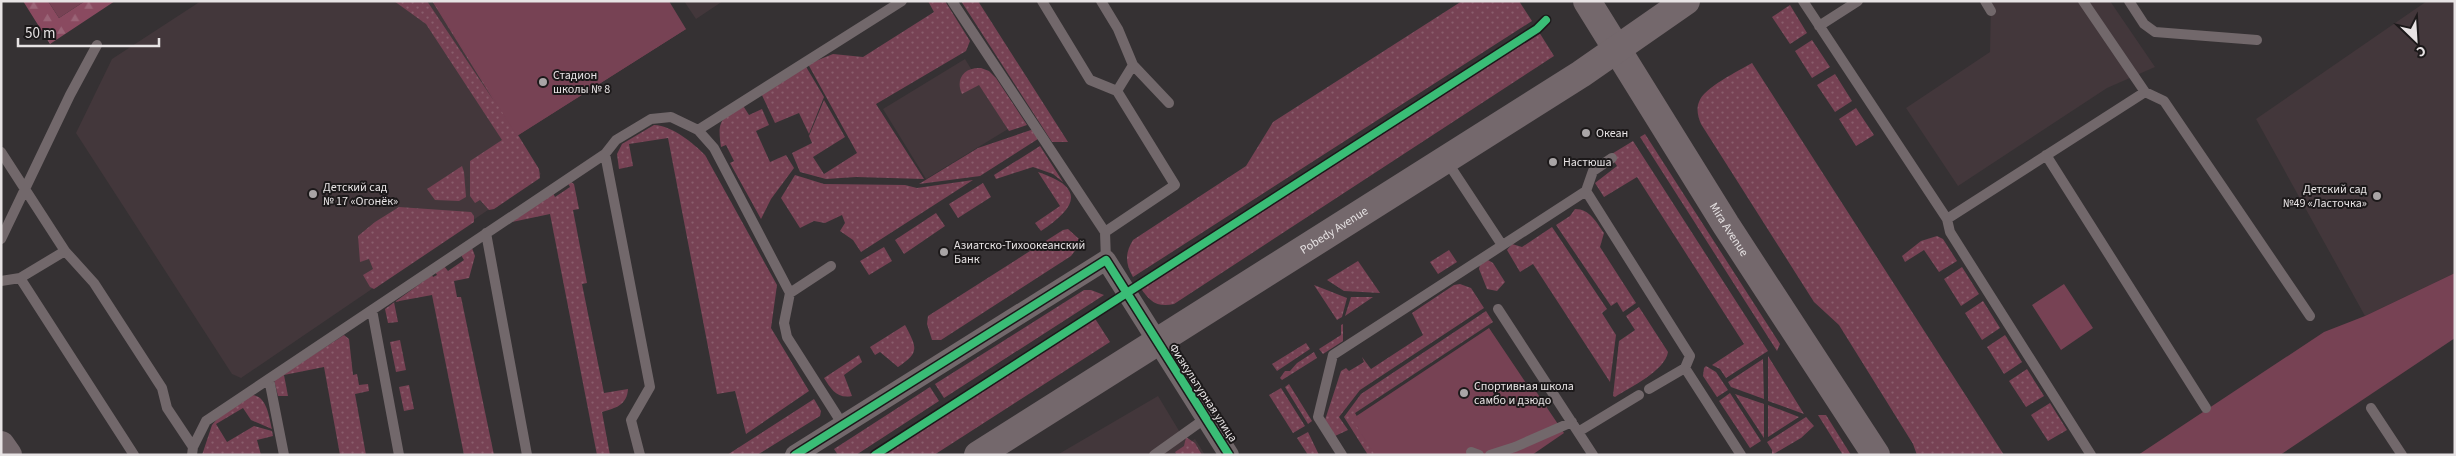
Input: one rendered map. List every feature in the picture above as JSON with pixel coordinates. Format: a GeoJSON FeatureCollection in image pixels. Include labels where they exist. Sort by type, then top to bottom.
{"type":"FeatureCollection","features":[{"type":"Feature","properties":{"kind":"main road","name":"Mira Avenue"},"geometry":{"type":"LineString","coordinates":[[1587,1],[1726,225],[1876,455]]}},
{"type":"Feature","properties":{"kind":"main road","name":"Pobedy Avenue"},"geometry":{"type":"LineString","coordinates":[[978,455],[1446,160],[1686,1]]}},
{"type":"Feature","properties":{"kind":"street","name":"Физкультурная улица"},"geometry":{"type":"LineString","coordinates":[[1106,260],[1229,455]]}},
{"type":"Feature","properties":{"kind":"street"},"geometry":{"type":"LineString","coordinates":[[795,455],[1106,260]]}},
{"type":"Feature","properties":{"kind":"lane"},"geometry":{"type":"LineString","coordinates":[[698,130],[902,1]]}},
{"type":"Feature","properties":{"kind":"lane"},"geometry":{"type":"LineString","coordinates":[[952,1],[1105,232],[1106,260]]}},
{"type":"Feature","properties":{"kind":"lane"},"geometry":{"type":"LineString","coordinates":[[1042,1],[1090,80],[1117,91],[1175,185],[1105,232]]}},
{"type":"Feature","properties":{"kind":"lane"},"geometry":{"type":"LineString","coordinates":[[1101,1],[1118,29],[1133,65],[1169,103]]}},
{"type":"Feature","properties":{"kind":"lane"},"geometry":{"type":"LineString","coordinates":[[1803,1],[1947,219],[1950,232],[2091,455]]}},
{"type":"Feature","properties":{"kind":"lane"},"geometry":{"type":"LineString","coordinates":[[1819,26],[1858,1]]}},
{"type":"Feature","properties":{"kind":"lane"},"geometry":{"type":"LineString","coordinates":[[1986,1],[1992,12]]}},
{"type":"Feature","properties":{"kind":"lane"},"geometry":{"type":"LineString","coordinates":[[2083,1],[2145,92],[2164,101],[2310,316]]}},
{"type":"Feature","properties":{"kind":"lane"},"geometry":{"type":"LineString","coordinates":[[2128,1],[2144,24],[2156,32],[2257,40]]}},
{"type":"Feature","properties":{"kind":"lane"},"geometry":{"type":"LineString","coordinates":[[1,239],[70,95],[97,46]]}},
{"type":"Feature","properties":{"kind":"lane"},"geometry":{"type":"LineString","coordinates":[[1117,91],[1133,65]]}},
{"type":"Feature","properties":{"kind":"lane"},"geometry":{"type":"LineString","coordinates":[[1947,219],[2145,92]]}},
{"type":"Feature","properties":{"kind":"lane"},"geometry":{"type":"LineString","coordinates":[[192,451],[206,421],[605,154],[616,140],[651,119],[671,117],[698,130],[714,148],[790,293],[784,323],[787,337],[843,425]]}},
{"type":"Feature","properties":{"kind":"lane"},"geometry":{"type":"LineString","coordinates":[[1,152],[65,250],[94,283],[162,388],[167,408],[192,451]]}},
{"type":"Feature","properties":{"kind":"lane"},"geometry":{"type":"LineString","coordinates":[[605,154],[650,387],[632,420],[640,455]]}},
{"type":"Feature","properties":{"kind":"lane"},"geometry":{"type":"LineString","coordinates":[[2046,155],[2206,408]]}},
{"type":"Feature","properties":{"kind":"lane"},"geometry":{"type":"LineString","coordinates":[[1342,455],[1318,418],[1333,355],[1586,191],[1593,171],[1612,158]]}},
{"type":"Feature","properties":{"kind":"lane"},"geometry":{"type":"LineString","coordinates":[[1446,160],[1502,245]]}},
{"type":"Feature","properties":{"kind":"lane"},"geometry":{"type":"LineString","coordinates":[[1586,191],[1690,356],[1685,368],[1649,389]]}},
{"type":"Feature","properties":{"kind":"lane"},"geometry":{"type":"LineString","coordinates":[[486,233],[527,455]]}},
{"type":"Feature","properties":{"kind":"lane"},"geometry":{"type":"LineString","coordinates":[[1,281],[20,278],[65,250]]}},
{"type":"Feature","properties":{"kind":"lane"},"geometry":{"type":"LineString","coordinates":[[790,293],[832,266]]}},
{"type":"Feature","properties":{"kind":"lane"},"geometry":{"type":"LineString","coordinates":[[20,278],[134,455]]}},
{"type":"Feature","properties":{"kind":"lane"},"geometry":{"type":"LineString","coordinates":[[1498,309],[1593,455]]}},
{"type":"Feature","properties":{"kind":"lane"},"geometry":{"type":"LineString","coordinates":[[372,310],[399,455]]}},
{"type":"Feature","properties":{"kind":"lane"},"geometry":{"type":"LineString","coordinates":[[1685,368],[1741,455]]}},
{"type":"Feature","properties":{"kind":"lane"},"geometry":{"type":"LineString","coordinates":[[269,379],[284,455]]}},
{"type":"Feature","properties":{"kind":"lane"},"geometry":{"type":"LineString","coordinates":[[1578,432],[1639,395]]}},
{"type":"Feature","properties":{"kind":"lane"},"geometry":{"type":"LineString","coordinates":[[2371,408],[2402,455]]}},
{"type":"Feature","properties":{"kind":"lane"},"geometry":{"type":"LineString","coordinates":[[1154,455],[1206,418]]}},
{"type":"Feature","properties":{"kind":"lane"},"geometry":{"type":"LineString","coordinates":[[1490,455],[1515,447],[1572,422]]}},
{"type":"Feature","properties":{"kind":"shaded area"},"geometry":{"type":"Polygon","coordinates":[[[48,1],[85,1],[59,18],[48,1]]]}},
{"type":"Feature","properties":{"kind":"shaded area","name":"Детский сад № 17 «Огонёк»"},"geometry":{"type":"Polygon","coordinates":[[[201,1],[432,1],[541,174],[241,378],[232,374],[76,133],[112,59],[201,1]]]}},
{"type":"Feature","properties":{"kind":"shaded area","name":"Стадион школы № 8"},"geometry":{"type":"Polygon","coordinates":[[[394,1],[427,1],[494,101],[432,1],[686,29],[518,135],[539,169],[540,178],[494,209],[489,210],[480,200],[475,203],[470,196],[470,161],[502,140],[426,24],[394,1]]]}},
{"type":"Feature","properties":{"kind":"shaded area","name":"Стадион школы № 8"},"geometry":{"type":"Polygon","coordinates":[[[433,1],[669,1],[686,29],[517,136],[433,1]]]}},
{"type":"Feature","properties":{"kind":"shaded area"},"geometry":{"type":"Polygon","coordinates":[[[684,1],[723,1],[696,19],[684,1]]]}},
{"type":"Feature","properties":{"kind":"shaded area"},"geometry":{"type":"Polygon","coordinates":[[[928,1],[945,1],[970,41],[966,51],[876,104],[924,179],[856,177],[826,179],[800,172],[792,153],[812,143],[809,136],[824,100],[845,137],[813,157],[824,174],[857,153],[808,64],[833,54],[863,57],[934,12],[928,1]]]}},
{"type":"Feature","properties":{"kind":"shaded area"},"geometry":{"type":"Polygon","coordinates":[[[961,1],[978,1],[1068,142],[1052,142],[961,1]]]}},
{"type":"Feature","properties":{"kind":"shaded area"},"geometry":{"type":"Polygon","coordinates":[[[1462,1],[1519,1],[1532,21],[1133,277],[1128,267],[1127,258],[1128,249],[1133,240],[1246,166],[1273,122],[1462,1]]]}},
{"type":"Feature","properties":{"kind":"shaded area"},"geometry":{"type":"Polygon","coordinates":[[[1991,1],[2110,1],[2155,67],[2107,88],[1958,186],[1906,108],[1990,52],[1991,1]]]}},
{"type":"Feature","properties":{"kind":"shaded area","name":"Детский сад №49 «Ласточка»"},"geometry":{"type":"Polygon","coordinates":[[[2427,1],[2455,1],[2455,273],[2365,316],[2256,119],[2427,1]]]}},
{"type":"Feature","properties":{"kind":"shaded area"},"geometry":{"type":"Polygon","coordinates":[[[1790,5],[1807,33],[1790,44],[1772,17],[1790,5]]]}},
{"type":"Feature","properties":{"kind":"shaded area"},"geometry":{"type":"Polygon","coordinates":[[[1539,32],[1554,56],[1174,304],[1163,305],[1150,300],[1140,287],[1539,32]]]}},
{"type":"Feature","properties":{"kind":"shaded area"},"geometry":{"type":"Polygon","coordinates":[[[1812,40],[1830,67],[1812,78],[1795,51],[1812,40]]]}},
{"type":"Feature","properties":{"kind":"shaded area"},"geometry":{"type":"Polygon","coordinates":[[[965,59],[1008,129],[926,179],[883,109],[965,59]]]}},
{"type":"Feature","properties":{"kind":"shaded area"},"geometry":{"type":"Polygon","coordinates":[[[1752,63],[2004,455],[1917,455],[1913,444],[1839,325],[1814,302],[1701,124],[1698,116],[1699,102],[1702,96],[1715,85],[1752,63]]]}},
{"type":"Feature","properties":{"kind":"shaded area"},"geometry":{"type":"Polygon","coordinates":[[[805,65],[824,97],[809,134],[799,113],[775,123],[761,93],[805,65]]]}},
{"type":"Feature","properties":{"kind":"shaded area"},"geometry":{"type":"Polygon","coordinates":[[[975,68],[989,71],[996,78],[1027,125],[1009,131],[979,85],[962,94],[960,79],[966,72],[975,68]]]}},
{"type":"Feature","properties":{"kind":"shaded area"},"geometry":{"type":"Polygon","coordinates":[[[1835,74],[1852,101],[1835,112],[1817,85],[1835,74]]]}},
{"type":"Feature","properties":{"kind":"shaded area"},"geometry":{"type":"Polygon","coordinates":[[[742,104],[749,115],[762,109],[769,125],[756,131],[770,162],[786,155],[794,168],[771,199],[761,219],[730,163],[734,161],[726,145],[721,147],[720,125],[729,113],[742,104]]]}},
{"type":"Feature","properties":{"kind":"shaded area"},"geometry":{"type":"Polygon","coordinates":[[[1856,108],[1874,135],[1856,146],[1839,119],[1856,108]]]}},
{"type":"Feature","properties":{"kind":"shaded area"},"geometry":{"type":"Polygon","coordinates":[[[654,125],[668,128],[689,140],[705,155],[777,285],[771,328],[809,391],[746,434],[735,391],[717,394],[668,138],[629,144],[633,166],[619,169],[617,154],[622,144],[654,125]]]}},
{"type":"Feature","properties":{"kind":"shaded area"},"geometry":{"type":"Polygon","coordinates":[[[1034,129],[1041,137],[980,176],[919,184],[978,148],[1034,129]]]}},
{"type":"Feature","properties":{"kind":"shaded area"},"geometry":{"type":"Polygon","coordinates":[[[1645,134],[1780,344],[1777,351],[1640,137],[1645,134]]]}},
{"type":"Feature","properties":{"kind":"shaded area"},"geometry":{"type":"Polygon","coordinates":[[[1633,141],[1768,351],[1726,378],[1720,369],[1712,365],[1744,344],[1637,177],[1604,197],[1595,183],[1617,166],[1610,155],[1633,141]]]}},
{"type":"Feature","properties":{"kind":"shaded area"},"geometry":{"type":"Polygon","coordinates":[[[1040,146],[1063,182],[1053,174],[1033,167],[996,179],[994,175],[1040,146]]]}},
{"type":"Feature","properties":{"kind":"shaded area"},"geometry":{"type":"Polygon","coordinates":[[[462,166],[466,197],[459,201],[435,200],[427,189],[462,166]]]}},
{"type":"Feature","properties":{"kind":"shaded area"},"geometry":{"type":"Polygon","coordinates":[[[1038,172],[1064,185],[1070,191],[1071,198],[1069,206],[1062,214],[1041,231],[1035,223],[1060,206],[1038,172]]]}},
{"type":"Feature","properties":{"kind":"shaded area"},"geometry":{"type":"Polygon","coordinates":[[[795,175],[824,184],[905,185],[917,188],[973,180],[861,252],[853,240],[840,231],[845,223],[842,215],[825,223],[814,221],[800,228],[781,198],[795,175]]]}},
{"type":"Feature","properties":{"kind":"shaded area"},"geometry":{"type":"Polygon","coordinates":[[[568,183],[574,184],[579,209],[573,210],[587,283],[582,284],[604,393],[628,389],[625,399],[620,405],[602,412],[610,455],[597,455],[550,214],[512,222],[553,193],[555,197],[570,187],[568,183]]]}},
{"type":"Feature","properties":{"kind":"shaded area"},"geometry":{"type":"Polygon","coordinates":[[[983,183],[991,197],[958,218],[949,204],[983,183]]]}},
{"type":"Feature","properties":{"kind":"shaded area"},"geometry":{"type":"Polygon","coordinates":[[[399,207],[471,212],[474,216],[474,222],[374,289],[370,287],[363,275],[373,269],[369,259],[360,262],[358,236],[375,222],[399,207]]]}},
{"type":"Feature","properties":{"kind":"shaded area"},"geometry":{"type":"Polygon","coordinates":[[[1575,209],[1589,214],[1604,233],[1600,247],[1636,303],[1623,312],[1617,302],[1611,306],[1556,225],[1570,216],[1575,209]]]}},
{"type":"Feature","properties":{"kind":"shaded area"},"geometry":{"type":"Polygon","coordinates":[[[936,213],[945,226],[904,254],[895,240],[936,213]]]}},
{"type":"Feature","properties":{"kind":"shaded area"},"geometry":{"type":"Polygon","coordinates":[[[1552,227],[1607,309],[1602,313],[1616,335],[1610,382],[1533,264],[1520,272],[1507,250],[1512,244],[1522,247],[1552,227]]]}},
{"type":"Feature","properties":{"kind":"shaded area"},"geometry":{"type":"Polygon","coordinates":[[[1068,229],[1079,239],[1077,248],[1071,256],[941,340],[932,340],[927,324],[928,316],[1063,230],[1068,229]]]}},
{"type":"Feature","properties":{"kind":"shaded area"},"geometry":{"type":"Polygon","coordinates":[[[1937,236],[1943,239],[1957,261],[1939,272],[1924,250],[1905,262],[1902,256],[1921,241],[1937,236]]]}},
{"type":"Feature","properties":{"kind":"shaded area"},"geometry":{"type":"Polygon","coordinates":[[[884,247],[892,261],[869,275],[860,261],[884,247]]]}},
{"type":"Feature","properties":{"kind":"shaded area"},"geometry":{"type":"Polygon","coordinates":[[[472,248],[475,256],[469,278],[454,281],[457,297],[461,297],[494,455],[464,455],[432,295],[395,302],[432,275],[433,277],[437,275],[435,272],[444,266],[448,271],[464,260],[461,255],[472,248]]]}},
{"type":"Feature","properties":{"kind":"shaded area"},"geometry":{"type":"Polygon","coordinates":[[[1449,250],[1457,262],[1438,274],[1430,262],[1449,250]]]}},
{"type":"Feature","properties":{"kind":"shaded area"},"geometry":{"type":"Polygon","coordinates":[[[1488,260],[1493,263],[1505,282],[1497,291],[1487,289],[1479,269],[1480,264],[1488,260]]]}},
{"type":"Feature","properties":{"kind":"shaded area"},"geometry":{"type":"Polygon","coordinates":[[[1358,261],[1380,293],[1344,291],[1327,280],[1358,261]]]}},
{"type":"Feature","properties":{"kind":"shaded area"},"geometry":{"type":"Polygon","coordinates":[[[1962,267],[1979,294],[1961,306],[1944,279],[1962,267]]]}},
{"type":"Feature","properties":{"kind":"shaded area"},"geometry":{"type":"Polygon","coordinates":[[[2455,273],[2455,338],[2280,455],[2138,455],[2324,332],[2365,316],[2455,273]]]}},
{"type":"Feature","properties":{"kind":"shaded area"},"geometry":{"type":"Polygon","coordinates":[[[1460,284],[1471,288],[1484,308],[1360,390],[1339,417],[1348,430],[1335,436],[1325,420],[1341,371],[1346,368],[1349,371],[1364,362],[1362,357],[1371,369],[1423,335],[1412,313],[1454,285],[1460,284]]]}},
{"type":"Feature","properties":{"kind":"shaded area"},"geometry":{"type":"Polygon","coordinates":[[[2064,284],[2093,328],[2061,350],[2032,305],[2064,284]]]}},
{"type":"Feature","properties":{"kind":"shaded area"},"geometry":{"type":"Polygon","coordinates":[[[1314,285],[1347,298],[1342,317],[1337,320],[1314,285]]]}},
{"type":"Feature","properties":{"kind":"shaded area"},"geometry":{"type":"Polygon","coordinates":[[[1084,290],[1091,290],[1104,295],[944,398],[935,384],[1084,290]]]}},
{"type":"Feature","properties":{"kind":"shaded area"},"geometry":{"type":"Polygon","coordinates":[[[1351,297],[1373,297],[1345,316],[1351,297]]]}},
{"type":"Feature","properties":{"kind":"shaded area"},"geometry":{"type":"Polygon","coordinates":[[[1983,301],[2000,328],[1982,340],[1965,313],[1983,301]]]}},
{"type":"Feature","properties":{"kind":"shaded area"},"geometry":{"type":"Polygon","coordinates":[[[394,302],[398,322],[388,323],[385,309],[394,302]]]}},
{"type":"Feature","properties":{"kind":"shaded area"},"geometry":{"type":"Polygon","coordinates":[[[1639,307],[1668,352],[1661,366],[1654,372],[1615,397],[1613,396],[1619,341],[1635,330],[1626,316],[1639,307]]]}},
{"type":"Feature","properties":{"kind":"shaded area"},"geometry":{"type":"Polygon","coordinates":[[[1486,311],[1493,322],[1355,413],[1379,455],[1368,455],[1344,417],[1361,394],[1486,311]]]}},
{"type":"Feature","properties":{"kind":"shaded area"},"geometry":{"type":"Polygon","coordinates":[[[1094,317],[1110,342],[934,455],[879,455],[1094,317]]]}},
{"type":"Feature","properties":{"kind":"shaded area"},"geometry":{"type":"Polygon","coordinates":[[[1343,324],[1343,341],[1323,354],[1319,349],[1341,335],[1341,325],[1343,324]]]}},
{"type":"Feature","properties":{"kind":"shaded area"},"geometry":{"type":"Polygon","coordinates":[[[905,325],[914,344],[914,349],[910,357],[898,367],[880,352],[875,355],[870,347],[905,325]]]}},
{"type":"Feature","properties":{"kind":"shaded area","name":"Спортивная школа самбо и дзюдо"},"geometry":{"type":"Polygon","coordinates":[[[1489,328],[1528,386],[1531,384],[1564,433],[1532,455],[1375,455],[1352,419],[1489,328]]]}},
{"type":"Feature","properties":{"kind":"shaded area"},"geometry":{"type":"Polygon","coordinates":[[[344,335],[349,339],[353,375],[357,374],[359,385],[368,384],[369,391],[355,394],[366,455],[340,455],[324,367],[284,375],[288,396],[278,396],[274,380],[344,335]]]}},
{"type":"Feature","properties":{"kind":"shaded area"},"geometry":{"type":"Polygon","coordinates":[[[2005,335],[2022,362],[2004,374],[1987,347],[2005,335]]]}},
{"type":"Feature","properties":{"kind":"shaded area"},"geometry":{"type":"Polygon","coordinates":[[[400,340],[406,370],[396,372],[390,342],[400,340]]]}},
{"type":"Feature","properties":{"kind":"shaded area"},"geometry":{"type":"Polygon","coordinates":[[[1306,343],[1310,349],[1277,371],[1272,364],[1306,343]]]}},
{"type":"Feature","properties":{"kind":"shaded area"},"geometry":{"type":"Polygon","coordinates":[[[1314,352],[1317,358],[1282,380],[1280,378],[1285,371],[1290,371],[1297,363],[1314,352]]]}},
{"type":"Feature","properties":{"kind":"shaded area"},"geometry":{"type":"Polygon","coordinates":[[[859,355],[862,362],[844,375],[852,396],[838,395],[824,378],[859,355]]]}},
{"type":"Feature","properties":{"kind":"shaded area"},"geometry":{"type":"Polygon","coordinates":[[[1768,356],[1804,414],[1768,401],[1768,356]]]}},
{"type":"Feature","properties":{"kind":"shaded area"},"geometry":{"type":"Polygon","coordinates":[[[1763,359],[1764,399],[1731,387],[1728,382],[1763,359]]]}},
{"type":"Feature","properties":{"kind":"shaded area"},"geometry":{"type":"Polygon","coordinates":[[[1706,366],[1716,372],[1728,390],[1717,397],[1703,376],[1706,366]]]}},
{"type":"Feature","properties":{"kind":"shaded area"},"geometry":{"type":"Polygon","coordinates":[[[2027,369],[2044,396],[2026,407],[2009,381],[2027,369]]]}},
{"type":"Feature","properties":{"kind":"shaded area"},"geometry":{"type":"Polygon","coordinates":[[[1289,384],[1312,421],[1308,424],[1285,387],[1289,384]]]}},
{"type":"Feature","properties":{"kind":"shaded area"},"geometry":{"type":"Polygon","coordinates":[[[409,385],[414,409],[404,411],[399,387],[409,385]]]}},
{"type":"Feature","properties":{"kind":"shaded area"},"geometry":{"type":"Polygon","coordinates":[[[930,387],[939,401],[856,455],[838,455],[834,449],[930,387]]]}},
{"type":"Feature","properties":{"kind":"shaded area"},"geometry":{"type":"Polygon","coordinates":[[[1281,388],[1305,426],[1293,433],[1269,395],[1281,388]]]}},
{"type":"Feature","properties":{"kind":"shaded area"},"geometry":{"type":"Polygon","coordinates":[[[1730,393],[1761,441],[1750,448],[1719,401],[1730,393]]]}},
{"type":"Feature","properties":{"kind":"shaded area"},"geometry":{"type":"Polygon","coordinates":[[[1735,394],[1764,404],[1764,438],[1735,394]]]}},
{"type":"Feature","properties":{"kind":"shaded area"},"geometry":{"type":"Polygon","coordinates":[[[252,395],[257,396],[264,403],[272,429],[251,420],[243,408],[216,424],[227,442],[254,426],[272,431],[273,436],[257,440],[261,455],[202,455],[212,425],[218,418],[252,395]]]}},
{"type":"Feature","properties":{"kind":"shaded area"},"geometry":{"type":"Polygon","coordinates":[[[1158,396],[1187,444],[1195,439],[1205,455],[1057,455],[1158,396]]]}},
{"type":"Feature","properties":{"kind":"shaded area"},"geometry":{"type":"Polygon","coordinates":[[[814,399],[821,411],[820,416],[757,455],[727,455],[814,399]]]}},
{"type":"Feature","properties":{"kind":"shaded area"},"geometry":{"type":"Polygon","coordinates":[[[2050,403],[2067,430],[2048,441],[2031,415],[2050,403]]]}},
{"type":"Feature","properties":{"kind":"shaded area"},"geometry":{"type":"Polygon","coordinates":[[[1768,405],[1799,417],[1768,437],[1768,405]]]}},
{"type":"Feature","properties":{"kind":"shaded area"},"geometry":{"type":"Polygon","coordinates":[[[1818,415],[1826,415],[1851,455],[1843,455],[1818,415]]]}},
{"type":"Feature","properties":{"kind":"shaded area"},"geometry":{"type":"Polygon","coordinates":[[[1806,417],[1814,426],[1801,438],[1772,455],[1772,450],[1767,442],[1806,417]]]}},
{"type":"Feature","properties":{"kind":"shaded area"},"geometry":{"type":"Polygon","coordinates":[[[1308,432],[1319,455],[1308,455],[1297,438],[1308,432]]]}},
{"type":"Feature","properties":{"kind":"shaded area"},"geometry":{"type":"Polygon","coordinates":[[[1186,437],[1195,443],[1202,455],[1177,455],[1175,452],[1184,446],[1186,437]]]}},
{"type":"Feature","properties":{"kind":"green space"},"geometry":{"type":"Polygon","coordinates":[[[23,1],[48,1],[59,18],[85,1],[115,1],[50,44],[23,1]]]}},
{"type":"Feature","properties":{"kind":"cycle path"},"geometry":{"type":"LineString","coordinates":[[875,455],[1537,29],[1546,20]]}},
{"type":"Feature","properties":{"kind":"cycle path"},"geometry":{"type":"LineString","coordinates":[[795,455],[1106,260],[1229,455]]}},
{"type":"Feature","properties":{"kind":"place","name":"Стадион школы № 8"},"geometry":{"type":"Point","coordinates":[543,82]}},
{"type":"Feature","properties":{"kind":"place","name":"Океан"},"geometry":{"type":"Point","coordinates":[1586,133]}},
{"type":"Feature","properties":{"kind":"place","name":"Настюша"},"geometry":{"type":"Point","coordinates":[1553,162]}},
{"type":"Feature","properties":{"kind":"place","name":"Детский сад № 17 «Огонёк»"},"geometry":{"type":"Point","coordinates":[313,194]}},
{"type":"Feature","properties":{"kind":"place","name":"Детский сад №49 «Ласточка»"},"geometry":{"type":"Point","coordinates":[2377,196]}},
{"type":"Feature","properties":{"kind":"place","name":"Азиатско-Тихоокеанский Банк"},"geometry":{"type":"Point","coordinates":[944,252]}},
{"type":"Feature","properties":{"kind":"place","name":"Спортивная школа самбо и дзюдо"},"geometry":{"type":"Point","coordinates":[1464,393]}}]}
